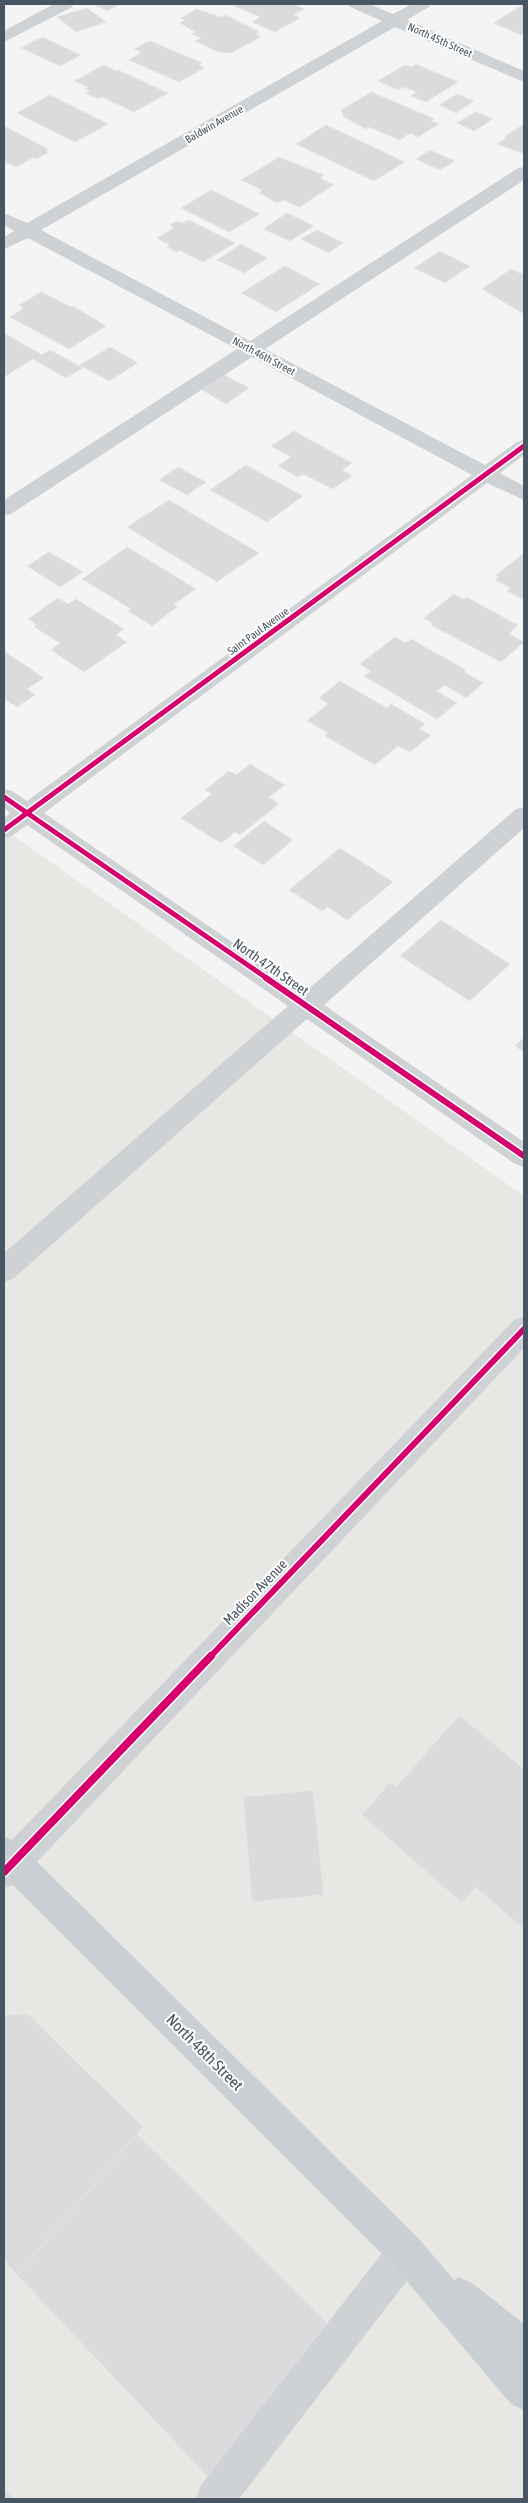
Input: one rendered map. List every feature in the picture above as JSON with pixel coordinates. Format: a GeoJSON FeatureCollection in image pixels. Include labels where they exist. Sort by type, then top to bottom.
{"type":"FeatureCollection","features":[{"type":"Feature","properties":{"kind":"main road","name":"North 48th Street"},"geometry":{"type":"LineString","coordinates":[[7,1863],[406,2252],[524,2348]]}},
{"type":"Feature","properties":{"kind":"main road","name":"North 48th Street"},"geometry":{"type":"LineString","coordinates":[[406,2252],[524,2391]]}},
{"type":"Feature","properties":{"kind":"street"},"geometry":{"type":"LineString","coordinates":[[4,37],[66,4]]}},
{"type":"Feature","properties":{"kind":"street","name":"North 45th Street"},"geometry":{"type":"LineString","coordinates":[[356,4],[524,77]]}},
{"type":"Feature","properties":{"kind":"street","name":"Baldwin Avenue"},"geometry":{"type":"LineString","coordinates":[[4,244],[424,4]]}},
{"type":"Feature","properties":{"kind":"street"},"geometry":{"type":"LineString","coordinates":[[4,509],[524,172]]}},
{"type":"Feature","properties":{"kind":"street","name":"North 46th Street"},"geometry":{"type":"LineString","coordinates":[[4,218],[524,494]]}},
{"type":"Feature","properties":{"kind":"street","name":"Saint Paul Avenue"},"geometry":{"type":"LineString","coordinates":[[4,830],[524,446]]}},
{"type":"Feature","properties":{"kind":"street","name":"North 47th Street"},"geometry":{"type":"LineString","coordinates":[[4,797],[524,1156]]}},
{"type":"Feature","properties":{"kind":"street"},"geometry":{"type":"LineString","coordinates":[[4,1270],[524,815]]}},
{"type":"Feature","properties":{"kind":"street","name":"Madison Avenue"},"geometry":{"type":"LineString","coordinates":[[7,1863],[524,1329]]}},
{"type":"Feature","properties":{"kind":"street"},"geometry":{"type":"LineString","coordinates":[[215,2499],[406,2252]]}},
{"type":"Feature","properties":{"kind":"shaded area"},"geometry":{"type":"Polygon","coordinates":[[[4,829],[524,1196],[524,2499],[4,2499],[4,829]]]}},
{"type":"Feature","properties":{"kind":"building"},"geometry":{"type":"Polygon","coordinates":[[[92,4],[120,4],[107,11],[92,4]]]}},
{"type":"Feature","properties":{"kind":"building"},"geometry":{"type":"Polygon","coordinates":[[[230,4],[293,4],[304,9],[293,15],[300,18],[275,32],[252,22],[260,17],[230,4]]]}},
{"type":"Feature","properties":{"kind":"building"},"geometry":{"type":"Polygon","coordinates":[[[524,4],[524,36],[493,23],[524,4]]]}},
{"type":"Feature","properties":{"kind":"building"},"geometry":{"type":"Polygon","coordinates":[[[87,8],[106,22],[76,32],[57,17],[87,8]]]}},
{"type":"Feature","properties":{"kind":"building"},"geometry":{"type":"Polygon","coordinates":[[[197,9],[220,17],[226,15],[259,32],[256,34],[261,37],[231,53],[218,52],[195,41],[201,38],[192,34],[195,32],[180,23],[185,20],[181,18],[197,9]]]}},
{"type":"Feature","properties":{"kind":"building"},"geometry":{"type":"Polygon","coordinates":[[[42,37],[81,55],[60,66],[21,48],[42,37]]]}},
{"type":"Feature","properties":{"kind":"building"},"geometry":{"type":"Polygon","coordinates":[[[150,41],[202,63],[199,65],[204,68],[179,82],[129,60],[142,52],[134,49],[150,41]]]}},
{"type":"Feature","properties":{"kind":"building"},"geometry":{"type":"Polygon","coordinates":[[[416,64],[458,82],[426,102],[411,96],[417,92],[404,87],[398,90],[378,81],[405,65],[411,67],[416,64]]]}},
{"type":"Feature","properties":{"kind":"building"},"geometry":{"type":"Polygon","coordinates":[[[104,65],[168,93],[134,112],[102,97],[98,99],[86,93],[90,91],[85,89],[88,87],[74,81],[104,65]]]}},
{"type":"Feature","properties":{"kind":"building"},"geometry":{"type":"Polygon","coordinates":[[[371,92],[435,119],[431,121],[439,124],[418,137],[410,133],[400,140],[369,127],[366,129],[344,117],[341,110],[371,92]]]}},
{"type":"Feature","properties":{"kind":"building"},"geometry":{"type":"Polygon","coordinates":[[[457,94],[474,101],[456,113],[439,105],[457,94]]]}},
{"type":"Feature","properties":{"kind":"building"},"geometry":{"type":"Polygon","coordinates":[[[50,95],[108,124],[75,142],[17,113],[50,95]]]}},
{"type":"Feature","properties":{"kind":"building"},"geometry":{"type":"Polygon","coordinates":[[[476,112],[493,119],[474,131],[457,123],[476,112]]]}},
{"type":"Feature","properties":{"kind":"building"},"geometry":{"type":"Polygon","coordinates":[[[524,124],[524,154],[497,144],[507,138],[504,137],[524,124]]]}},
{"type":"Feature","properties":{"kind":"building"},"geometry":{"type":"Polygon","coordinates":[[[326,125],[405,162],[374,181],[296,144],[326,125]]]}},
{"type":"Feature","properties":{"kind":"building"},"geometry":{"type":"Polygon","coordinates":[[[4,126],[48,149],[45,150],[49,152],[37,159],[34,157],[16,167],[7,163],[4,164],[4,126]]]}},
{"type":"Feature","properties":{"kind":"building"},"geometry":{"type":"Polygon","coordinates":[[[430,150],[455,161],[440,170],[416,159],[430,150]]]}},
{"type":"Feature","properties":{"kind":"building"},"geometry":{"type":"Polygon","coordinates":[[[279,157],[324,175],[320,178],[334,185],[299,207],[283,200],[278,203],[259,193],[262,190],[241,180],[279,157]]]}},
{"type":"Feature","properties":{"kind":"building"},"geometry":{"type":"Polygon","coordinates":[[[211,190],[260,214],[229,232],[181,208],[211,190]]]}},
{"type":"Feature","properties":{"kind":"building"},"geometry":{"type":"Polygon","coordinates":[[[287,213],[314,226],[290,241],[263,229],[287,213]]]}},
{"type":"Feature","properties":{"kind":"building"},"geometry":{"type":"Polygon","coordinates":[[[189,220],[235,243],[203,262],[179,250],[177,252],[167,247],[170,245],[157,238],[174,228],[170,225],[177,221],[182,223],[189,220]]]}},
{"type":"Feature","properties":{"kind":"building"},"geometry":{"type":"Polygon","coordinates":[[[317,230],[343,243],[328,253],[301,239],[317,230]]]}},
{"type":"Feature","properties":{"kind":"building"},"geometry":{"type":"Polygon","coordinates":[[[241,244],[267,258],[244,273],[217,260],[241,244]]]}},
{"type":"Feature","properties":{"kind":"building"},"geometry":{"type":"Polygon","coordinates":[[[440,251],[470,266],[445,283],[414,268],[440,251]]]}},
{"type":"Feature","properties":{"kind":"building"},"geometry":{"type":"Polygon","coordinates":[[[285,266],[320,284],[276,312],[241,293],[285,266]]]}},
{"type":"Feature","properties":{"kind":"building"},"geometry":{"type":"Polygon","coordinates":[[[511,269],[524,275],[524,314],[482,289],[511,269]]]}},
{"type":"Feature","properties":{"kind":"building"},"geometry":{"type":"Polygon","coordinates":[[[41,292],[71,307],[73,306],[106,326],[69,349],[10,317],[24,308],[19,305],[41,292]]]}},
{"type":"Feature","properties":{"kind":"building"},"geometry":{"type":"Polygon","coordinates":[[[4,333],[42,355],[50,350],[83,368],[66,378],[33,359],[4,377],[4,333]]]}},
{"type":"Feature","properties":{"kind":"building"},"geometry":{"type":"Polygon","coordinates":[[[110,347],[138,363],[109,381],[80,365],[110,347]]]}},
{"type":"Feature","properties":{"kind":"building"},"geometry":{"type":"Polygon","coordinates":[[[224,375],[249,388],[226,404],[202,390],[224,375]]]}},
{"type":"Feature","properties":{"kind":"building"},"geometry":{"type":"Polygon","coordinates":[[[294,431],[352,463],[342,470],[352,476],[333,489],[303,474],[298,477],[278,466],[291,457],[271,446],[294,431]]]}},
{"type":"Feature","properties":{"kind":"building"},"geometry":{"type":"Polygon","coordinates":[[[246,465],[303,496],[267,522],[210,490],[246,465]]]}},
{"type":"Feature","properties":{"kind":"building"},"geometry":{"type":"Polygon","coordinates":[[[178,467],[206,482],[187,495],[159,480],[178,467]]]}},
{"type":"Feature","properties":{"kind":"building"},"geometry":{"type":"Polygon","coordinates":[[[169,500],[259,553],[217,582],[127,527],[169,500]]]}},
{"type":"Feature","properties":{"kind":"building"},"geometry":{"type":"Polygon","coordinates":[[[127,547],[196,589],[174,604],[177,607],[152,626],[128,611],[131,609],[82,579],[127,547]]]}},
{"type":"Feature","properties":{"kind":"building"},"geometry":{"type":"Polygon","coordinates":[[[49,552],[83,572],[60,587],[27,566],[49,552]]]}},
{"type":"Feature","properties":{"kind":"building"},"geometry":{"type":"Polygon","coordinates":[[[524,553],[524,597],[522,599],[507,591],[511,588],[495,580],[499,577],[496,575],[524,553]]]}},
{"type":"Feature","properties":{"kind":"building"},"geometry":{"type":"Polygon","coordinates":[[[454,594],[464,599],[466,597],[518,625],[509,634],[524,642],[501,662],[431,625],[433,623],[424,618],[454,594]]]}},
{"type":"Feature","properties":{"kind":"building"},"geometry":{"type":"Polygon","coordinates":[[[58,598],[68,604],[76,599],[124,629],[116,635],[127,642],[84,672],[51,650],[60,643],[34,627],[37,625],[28,619],[58,598]]]}},
{"type":"Feature","properties":{"kind":"building"},"geometry":{"type":"Polygon","coordinates":[[[395,637],[406,643],[411,639],[466,670],[464,672],[483,683],[466,698],[445,685],[437,691],[457,703],[437,719],[364,676],[371,671],[360,664],[395,637]]]}},
{"type":"Feature","properties":{"kind":"building"},"geometry":{"type":"Polygon","coordinates":[[[4,651],[44,678],[27,689],[35,695],[17,707],[6,700],[4,701],[4,651]]]}},
{"type":"Feature","properties":{"kind":"building"},"geometry":{"type":"Polygon","coordinates":[[[340,681],[387,708],[391,704],[425,724],[419,729],[431,735],[410,752],[398,746],[375,765],[325,736],[328,733],[307,721],[328,704],[319,698],[340,681]]]}},
{"type":"Feature","properties":{"kind":"building"},"geometry":{"type":"Polygon","coordinates":[[[250,764],[285,785],[269,797],[279,804],[240,835],[235,832],[223,842],[219,842],[181,818],[212,794],[205,790],[229,771],[236,775],[250,764]]]}},
{"type":"Feature","properties":{"kind":"building"},"geometry":{"type":"Polygon","coordinates":[[[264,821],[293,840],[263,865],[233,846],[264,821]]]}},
{"type":"Feature","properties":{"kind":"building"},"geometry":{"type":"Polygon","coordinates":[[[340,848],[393,882],[347,920],[328,907],[322,911],[289,890],[340,848]]]}},
{"type":"Feature","properties":{"kind":"building"},"geometry":{"type":"Polygon","coordinates":[[[441,920],[510,964],[470,1001],[400,956],[441,920]]]}},
{"type":"Feature","properties":{"kind":"building"},"geometry":{"type":"Polygon","coordinates":[[[524,1037],[524,1052],[515,1046],[524,1037]]]}},
{"type":"Feature","properties":{"kind":"building"},"geometry":{"type":"Polygon","coordinates":[[[459,1715],[524,1769],[524,1929],[475,1887],[462,1903],[362,1815],[390,1782],[396,1787],[459,1715]]]}},
{"type":"Feature","properties":{"kind":"building"},"geometry":{"type":"Polygon","coordinates":[[[313,1790],[324,1895],[252,1902],[243,1797],[313,1790]]]}},
{"type":"Feature","properties":{"kind":"building"},"geometry":{"type":"Polygon","coordinates":[[[28,2014],[143,2127],[17,2275],[4,2260],[4,2015],[28,2014]]]}},
{"type":"Feature","properties":{"kind":"building"},"geometry":{"type":"Polygon","coordinates":[[[137,2134],[327,2323],[209,2478],[17,2275],[137,2134]]]}},
{"type":"Feature","properties":{"kind":"building"},"geometry":{"type":"Polygon","coordinates":[[[4,2488],[14,2499],[4,2499],[4,2488]]]}},
{"type":"Feature","properties":{"kind":"cycle path"},"geometry":{"type":"LineString","coordinates":[[4,830],[524,446]]}},
{"type":"Feature","properties":{"kind":"cycle path"},"geometry":{"type":"LineString","coordinates":[[4,797],[524,1156]]}},
{"type":"Feature","properties":{"kind":"cycle path"},"geometry":{"type":"LineString","coordinates":[[4,1872],[524,1329]]}}]}
